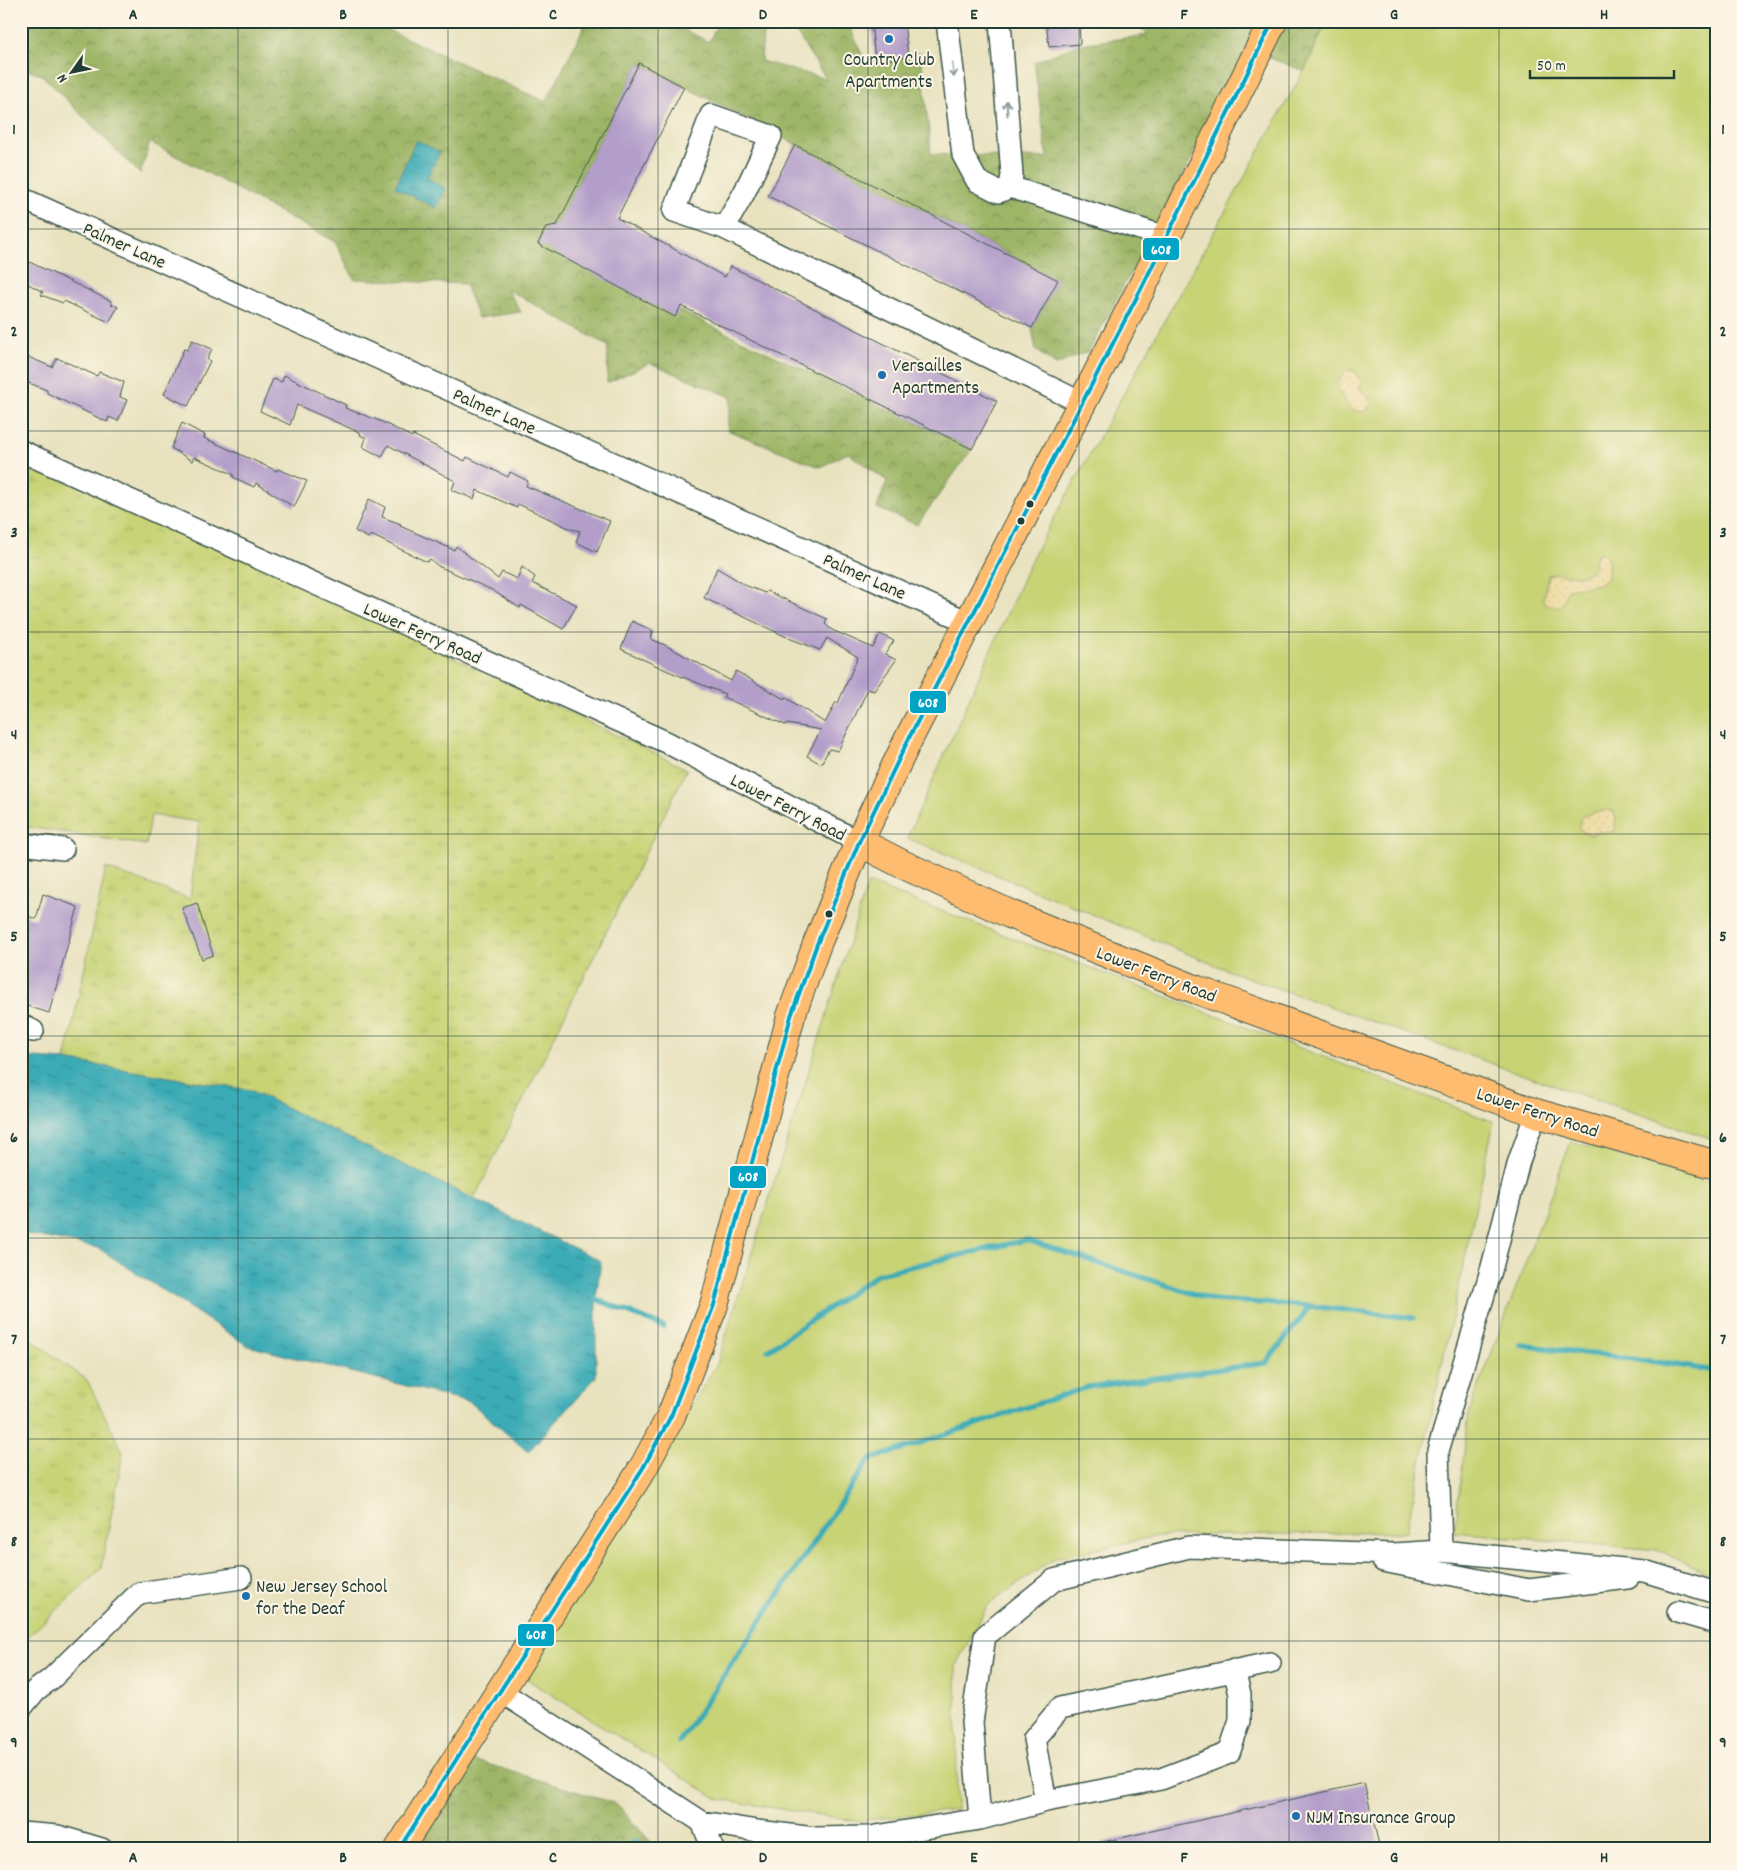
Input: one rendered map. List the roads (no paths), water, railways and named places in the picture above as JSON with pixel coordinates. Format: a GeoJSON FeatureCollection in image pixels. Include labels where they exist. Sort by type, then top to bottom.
{"type":"FeatureCollection","features":[{"type":"Feature","properties":{"kind":"main road"},"geometry":{"type":"LineString","coordinates":[[399,1849],[643,1468],[672,1416],[714,1305],[791,1016],[817,944],[859,842],[895,765],[1082,403],[1273,21]]}},
{"type":"Feature","properties":{"kind":"main road","name":"Lower Ferry Road"},"geometry":{"type":"LineString","coordinates":[[859,842],[1012,915],[1197,990],[1536,1113],[1716,1165]]}},
{"type":"Feature","properties":{"kind":"street"},"geometry":{"type":"LineString","coordinates":[[947,21],[963,155],[977,181],[998,192],[1010,187],[1165,237]]}},
{"type":"Feature","properties":{"kind":"street"},"geometry":{"type":"LineString","coordinates":[[1000,21],[1012,176],[1010,187]]}},
{"type":"Feature","properties":{"kind":"street"},"geometry":{"type":"LineString","coordinates":[[724,228],[744,193],[771,136],[711,115],[674,211],[724,228],[1082,403]]}},
{"type":"Feature","properties":{"kind":"street","name":"Palmer Lane"},"geometry":{"type":"LineString","coordinates":[[21,198],[968,622]]}},
{"type":"Feature","properties":{"kind":"street","name":"Lower Ferry Road"},"geometry":{"type":"LineString","coordinates":[[21,451],[668,743],[859,842]]}},
{"type":"Feature","properties":{"kind":"street"},"geometry":{"type":"LineString","coordinates":[[21,844],[63,849]]}},
{"type":"Feature","properties":{"kind":"street"},"geometry":{"type":"LineString","coordinates":[[1441,1551],[1438,1450],[1492,1267],[1519,1161],[1536,1113]]}},
{"type":"Feature","properties":{"kind":"street"},"geometry":{"type":"LineString","coordinates":[[980,1819],[972,1722],[985,1636],[1054,1580],[1189,1547],[1394,1554],[1441,1551],[1644,1570],[1716,1593]]}},
{"type":"Feature","properties":{"kind":"street"},"geometry":{"type":"LineString","coordinates":[[1341,1552],[1415,1569],[1529,1590],[1656,1574]]}},
{"type":"Feature","properties":{"kind":"street"},"geometry":{"type":"LineString","coordinates":[[21,1708],[36,1690],[51,1679],[139,1593],[242,1578]]}},
{"type":"Feature","properties":{"kind":"street"},"geometry":{"type":"LineString","coordinates":[[1678,1612],[1716,1623]]}},
{"type":"Feature","properties":{"kind":"street"},"geometry":{"type":"LineString","coordinates":[[1046,1801],[1034,1739],[1060,1708],[1270,1663]]}},
{"type":"Feature","properties":{"kind":"street"},"geometry":{"type":"LineString","coordinates":[[500,1691],[702,1822],[815,1838],[870,1837],[980,1819],[1046,1801],[1161,1779],[1229,1752],[1240,1720],[1240,1694],[1234,1670]]}},
{"type":"Feature","properties":{"kind":"street"},"geometry":{"type":"LineString","coordinates":[[702,1822],[713,1849]]}},
{"type":"Feature","properties":{"kind":"street"},"geometry":{"type":"LineString","coordinates":[[21,1833],[58,1836],[102,1849]]}},
{"type":"Feature","properties":{"kind":"water"},"geometry":{"type":"Polygon","coordinates":[[[416,140],[440,152],[427,178],[446,189],[436,208],[395,187],[416,140]]]}},
{"type":"Feature","properties":{"kind":"water"},"geometry":{"type":"Polygon","coordinates":[[[21,1057],[65,1060],[250,1090],[601,1261],[596,1299],[596,1377],[528,1452],[470,1402],[248,1346],[98,1248],[21,1233],[21,1057]]]}},
{"type":"Feature","properties":{"kind":"waterway"},"geometry":{"type":"LineString","coordinates":[[768,1350],[878,1274],[1026,1240],[1213,1300],[1310,1306],[1413,1318]]}},
{"type":"Feature","properties":{"kind":"waterway"},"geometry":{"type":"LineString","coordinates":[[596,1299],[664,1327]]}},
{"type":"Feature","properties":{"kind":"waterway"},"geometry":{"type":"LineString","coordinates":[[679,1742],[869,1460],[1088,1387],[1266,1363],[1310,1306]]}},
{"type":"Feature","properties":{"kind":"waterway"},"geometry":{"type":"LineString","coordinates":[[1521,1345],[1716,1371]]}},
{"type":"Feature","properties":{"kind":"waterway"},"geometry":{"type":"LineString","coordinates":[[631,1849],[634,1841]]}},
{"type":"Feature","properties":{"kind":"place","name":"Country Club Apartments"},"geometry":{"type":"Point","coordinates":[889,39]}},
{"type":"Feature","properties":{"kind":"place","name":"Versailles Apartments"},"geometry":{"type":"Point","coordinates":[882,375]}},
{"type":"Feature","properties":{"kind":"place","name":"New Jersey School for the Deaf"},"geometry":{"type":"Point","coordinates":[246,1596]}},
{"type":"Feature","properties":{"kind":"place","name":"NJM Insurance Group"},"geometry":{"type":"Point","coordinates":[1296,1816]}}]}
